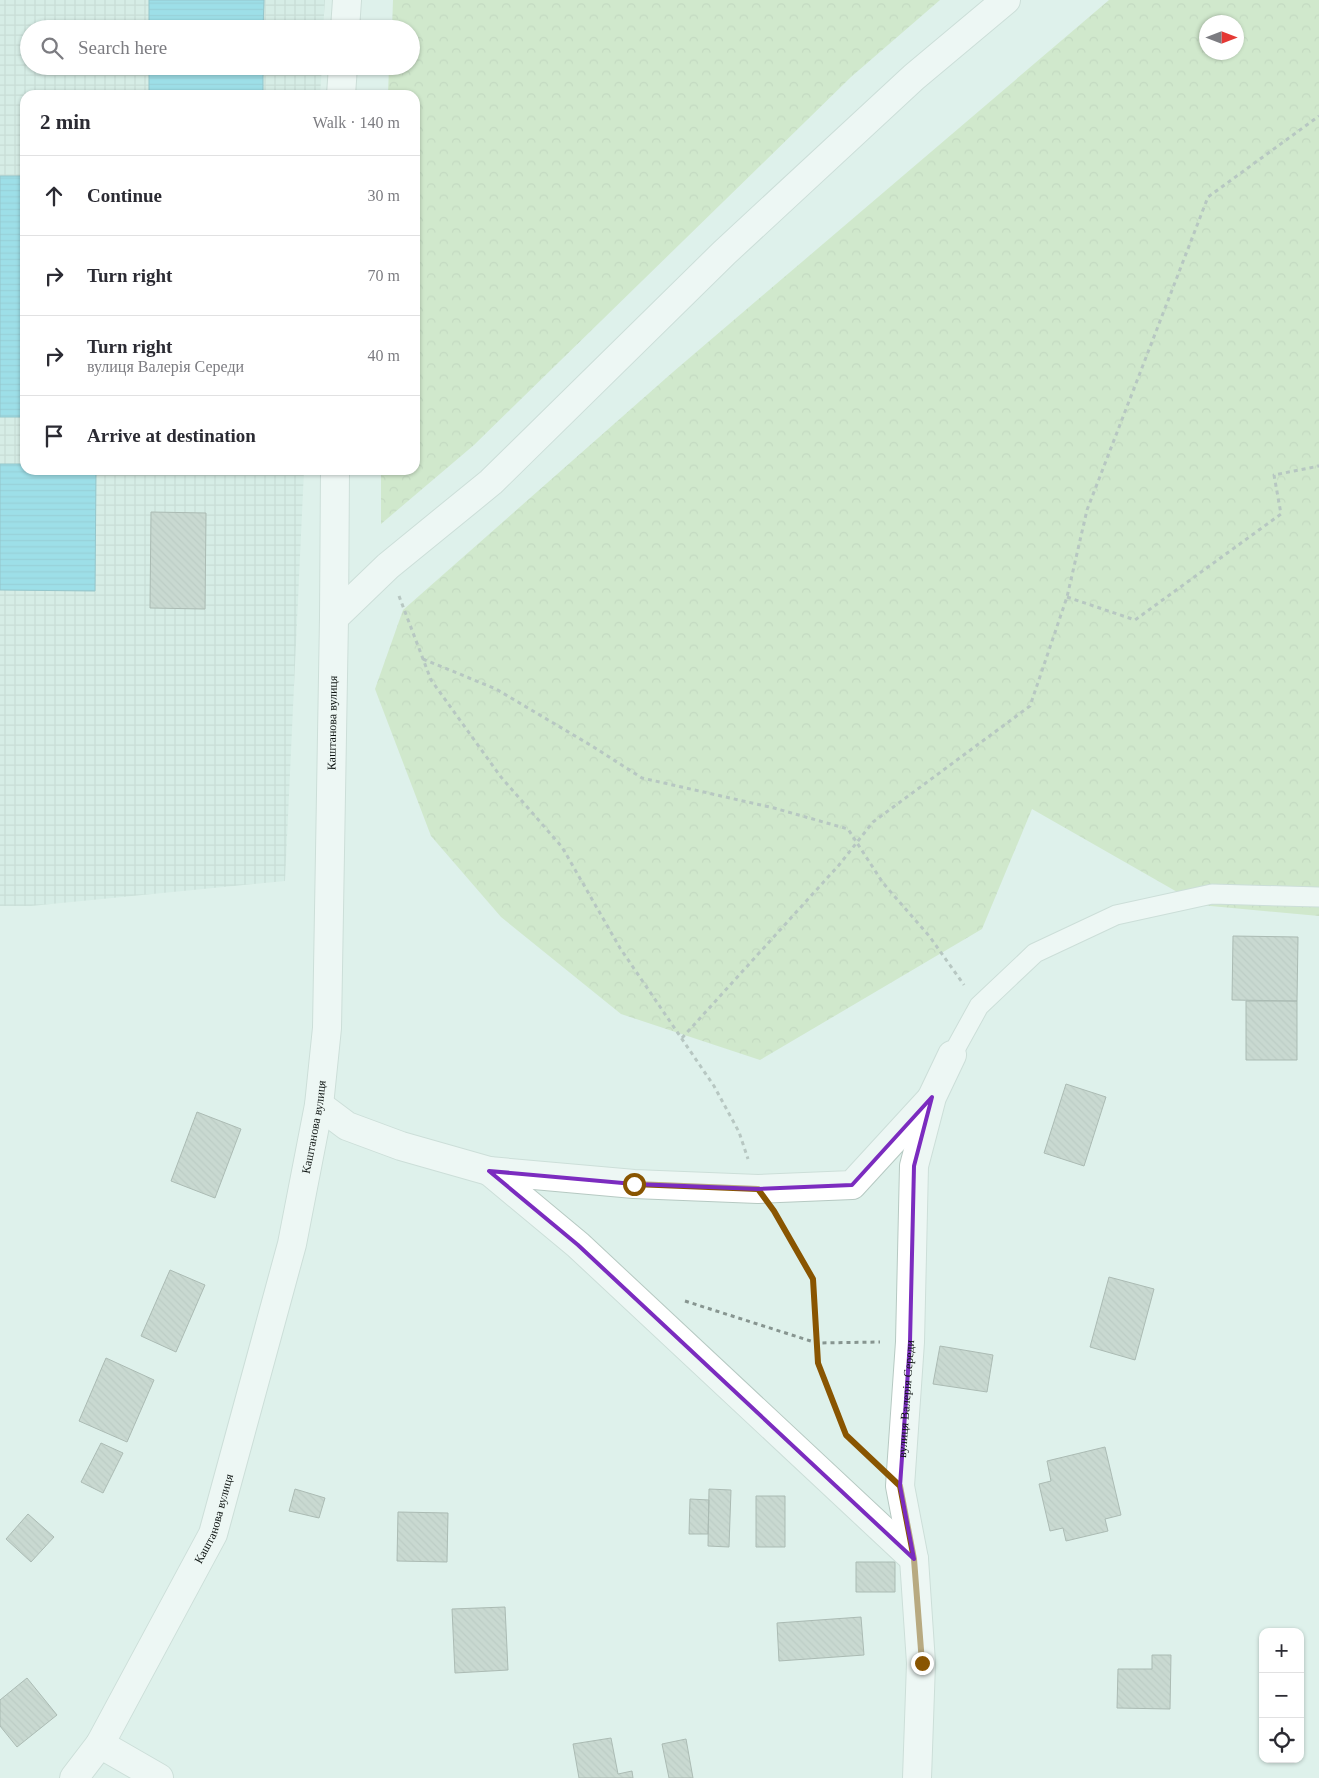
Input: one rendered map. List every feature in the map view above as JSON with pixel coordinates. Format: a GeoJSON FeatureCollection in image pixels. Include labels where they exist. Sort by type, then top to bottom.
{"type":"FeatureCollection","features":[{"type":"Feature","properties":{"kind":"street"},"geometry":{"type":"LineString","coordinates":[[346,20],[347,0]]}},
{"type":"Feature","properties":{"kind":"street"},"geometry":{"type":"LineString","coordinates":[[334,618],[388,566],[491,482],[732,247],[914,77],[1006,0]]}},
{"type":"Feature","properties":{"kind":"street"},"geometry":{"type":"LineString","coordinates":[[341,90],[342,75]]}},
{"type":"Feature","properties":{"kind":"street","name":"Каштанова вулиця"},"geometry":{"type":"LineString","coordinates":[[74,1778],[100,1744],[213,1534],[292,1244],[319,1105],[327,1028],[335,475]]}},
{"type":"Feature","properties":{"kind":"street","name":"вулиця Валерія Середи"},"geometry":{"type":"LineString","coordinates":[[917,1778],[922,1663],[914,1559],[900,1486],[910,1342],[914,1166],[932,1097],[952,1055]]}},
{"type":"Feature","properties":{"kind":"street"},"geometry":{"type":"LineString","coordinates":[[319,1105],[346,1126],[401,1146],[489,1171],[634,1184],[758,1189],[852,1185],[932,1097]]}},
{"type":"Feature","properties":{"kind":"street"},"geometry":{"type":"LineString","coordinates":[[489,1171],[578,1245],[914,1559]]}},
{"type":"Feature","properties":{"kind":"street"},"geometry":{"type":"LineString","coordinates":[[100,1744],[159,1778]]}},
{"type":"Feature","properties":{"kind":"lane"},"geometry":{"type":"LineString","coordinates":[[952,1055],[979,1006],[1035,954],[1116,916],[1212,894],[1319,897]]}},
{"type":"Feature","properties":{"kind":"path"},"geometry":{"type":"LineString","coordinates":[[682,1038],[839,865],[873,822],[1030,706],[1067,597],[1087,510],[1208,197],[1319,116]]}},
{"type":"Feature","properties":{"kind":"path"},"geometry":{"type":"LineString","coordinates":[[1067,597],[1135,620],[1281,514],[1274,475],[1319,466]]}},
{"type":"Feature","properties":{"kind":"path"},"geometry":{"type":"LineString","coordinates":[[388,566],[431,680],[501,777],[562,847],[620,948],[714,1086],[739,1132],[758,1189],[774,1211],[813,1279],[818,1363],[846,1435],[900,1486]]}},
{"type":"Feature","properties":{"kind":"path"},"geometry":{"type":"LineString","coordinates":[[423,658],[496,689],[642,778],[774,808],[848,829],[883,883],[930,937],[979,1006]]}},
{"type":"Feature","properties":{"kind":"path"},"geometry":{"type":"LineString","coordinates":[[679,1298],[817,1343],[910,1342]]}},
{"type":"Feature","properties":{"kind":"highlighted area"},"geometry":{"type":"Polygon","coordinates":[[[932,1097],[914,1166],[910,1342],[900,1486],[914,1559],[578,1245],[489,1171],[634,1184],[758,1189],[852,1185],[932,1097]]]}},
{"type":"Feature","properties":{"kind":"shaded area"},"geometry":{"type":"Polygon","coordinates":[[[0,0],[325,0],[324,20],[20,20],[20,75],[321,75],[320,90],[20,90],[20,475],[304,475],[285,881],[31,906],[0,906],[0,0]]]}},
{"type":"Feature","properties":{"kind":"green space"},"geometry":{"type":"Polygon","coordinates":[[[393,0],[940,0],[851,77],[474,445],[381,524],[381,475],[420,475],[420,90],[388,90],[389,75],[420,75],[420,20],[392,20],[393,0]]]}},
{"type":"Feature","properties":{"kind":"green space"},"geometry":{"type":"Polygon","coordinates":[[[1109,0],[1319,0],[1319,916],[1200,905],[1032,809],[982,929],[760,1060],[621,1014],[501,917],[431,836],[375,689],[403,610],[673,372],[1109,0]]]}},
{"type":"Feature","properties":{"kind":"water"},"geometry":{"type":"Polygon","coordinates":[[[149,0],[264,0],[263,20],[149,20],[149,0]]]}},
{"type":"Feature","properties":{"kind":"water"},"geometry":{"type":"Polygon","coordinates":[[[149,75],[263,75],[263,90],[149,90],[149,75]]]}},
{"type":"Feature","properties":{"kind":"water"},"geometry":{"type":"Polygon","coordinates":[[[0,176],[20,176],[20,417],[0,417],[0,176]]]}},
{"type":"Feature","properties":{"kind":"water"},"geometry":{"type":"Polygon","coordinates":[[[0,464],[20,464],[20,475],[96,475],[95,591],[0,590],[0,464]]]}},
{"type":"Feature","properties":{"kind":"building"},"geometry":{"type":"Polygon","coordinates":[[[151,512],[206,513],[205,609],[150,608],[151,512]]]}},
{"type":"Feature","properties":{"kind":"building"},"geometry":{"type":"Polygon","coordinates":[[[1233,936],[1298,937],[1297,1001],[1232,1000],[1233,936]]]}},
{"type":"Feature","properties":{"kind":"building"},"geometry":{"type":"Polygon","coordinates":[[[1246,1001],[1297,1001],[1297,1060],[1246,1060],[1246,1001]]]}},
{"type":"Feature","properties":{"kind":"building"},"geometry":{"type":"Polygon","coordinates":[[[1066,1084],[1106,1097],[1084,1166],[1044,1153],[1066,1084]]]}},
{"type":"Feature","properties":{"kind":"building"},"geometry":{"type":"Polygon","coordinates":[[[197,1112],[241,1129],[215,1198],[171,1181],[197,1112]]]}},
{"type":"Feature","properties":{"kind":"building"},"geometry":{"type":"Polygon","coordinates":[[[170,1270],[205,1285],[176,1352],[141,1336],[170,1270]]]}},
{"type":"Feature","properties":{"kind":"building"},"geometry":{"type":"Polygon","coordinates":[[[1109,1277],[1154,1289],[1135,1360],[1090,1347],[1109,1277]]]}},
{"type":"Feature","properties":{"kind":"building"},"geometry":{"type":"Polygon","coordinates":[[[940,1346],[993,1355],[987,1392],[933,1384],[940,1346]]]}},
{"type":"Feature","properties":{"kind":"building"},"geometry":{"type":"Polygon","coordinates":[[[106,1358],[154,1380],[127,1442],[79,1421],[106,1358]]]}},
{"type":"Feature","properties":{"kind":"building"},"geometry":{"type":"Polygon","coordinates":[[[101,1443],[123,1453],[103,1493],[81,1482],[101,1443]]]}},
{"type":"Feature","properties":{"kind":"building"},"geometry":{"type":"Polygon","coordinates":[[[1105,1447],[1121,1515],[1105,1519],[1108,1531],[1066,1541],[1063,1528],[1050,1531],[1039,1484],[1051,1481],[1047,1461],[1105,1447]]]}},
{"type":"Feature","properties":{"kind":"building"},"geometry":{"type":"Polygon","coordinates":[[[295,1489],[325,1498],[319,1518],[289,1511],[295,1489]]]}},
{"type":"Feature","properties":{"kind":"building"},"geometry":{"type":"Polygon","coordinates":[[[709,1489],[731,1490],[729,1547],[708,1546],[709,1489]]]}},
{"type":"Feature","properties":{"kind":"building"},"geometry":{"type":"Polygon","coordinates":[[[756,1496],[785,1496],[785,1547],[756,1547],[756,1496]]]}},
{"type":"Feature","properties":{"kind":"building"},"geometry":{"type":"Polygon","coordinates":[[[690,1499],[709,1500],[708,1534],[689,1534],[690,1499]]]}},
{"type":"Feature","properties":{"kind":"building"},"geometry":{"type":"Polygon","coordinates":[[[398,1512],[448,1513],[447,1562],[397,1561],[398,1512]]]}},
{"type":"Feature","properties":{"kind":"building"},"geometry":{"type":"Polygon","coordinates":[[[28,1514],[54,1537],[31,1562],[6,1539],[28,1514]]]}},
{"type":"Feature","properties":{"kind":"building"},"geometry":{"type":"Polygon","coordinates":[[[856,1562],[895,1562],[895,1592],[856,1592],[856,1562]]]}},
{"type":"Feature","properties":{"kind":"building"},"geometry":{"type":"Polygon","coordinates":[[[505,1607],[508,1670],[455,1673],[452,1609],[505,1607]]]}},
{"type":"Feature","properties":{"kind":"building"},"geometry":{"type":"Polygon","coordinates":[[[861,1617],[864,1655],[779,1661],[777,1623],[861,1617]]]}},
{"type":"Feature","properties":{"kind":"building"},"geometry":{"type":"Polygon","coordinates":[[[1152,1655],[1171,1655],[1170,1709],[1117,1708],[1118,1669],[1152,1669],[1152,1655]]]}},
{"type":"Feature","properties":{"kind":"building"},"geometry":{"type":"Polygon","coordinates":[[[27,1678],[57,1715],[17,1747],[0,1726],[0,1700],[27,1678]]]}},
{"type":"Feature","properties":{"kind":"building"},"geometry":{"type":"Polygon","coordinates":[[[611,1738],[618,1774],[632,1771],[633,1778],[579,1778],[573,1744],[611,1738]]]}},
{"type":"Feature","properties":{"kind":"building"},"geometry":{"type":"Polygon","coordinates":[[[686,1739],[693,1778],[669,1778],[662,1744],[686,1739]]]}},
{"type":"Feature","properties":{"kind":"route"},"geometry":{"type":"LineString","coordinates":[[634,1184],[758,1189],[774,1211],[813,1279],[818,1363],[846,1435],[900,1486],[914,1559],[922,1663]]}}]}
